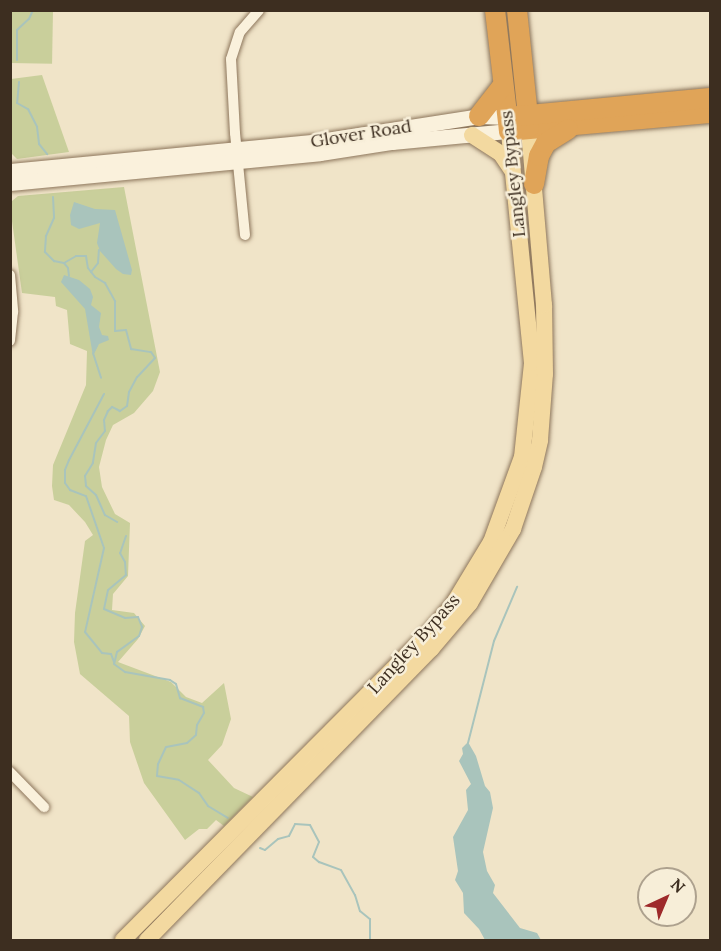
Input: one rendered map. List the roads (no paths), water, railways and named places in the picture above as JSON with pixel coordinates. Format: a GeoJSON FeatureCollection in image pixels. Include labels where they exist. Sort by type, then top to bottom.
{"type":"FeatureCollection","features":[{"type":"Feature","properties":{"kind":"highway","name":"Langley Bypass"},"geometry":{"type":"LineString","coordinates":[[517,10],[528,122]]}},
{"type":"Feature","properties":{"kind":"highway","name":"Langley Bypass"},"geometry":{"type":"LineString","coordinates":[[492,13],[508,124]]}},
{"type":"Feature","properties":{"kind":"highway"},"geometry":{"type":"LineString","coordinates":[[523,72],[540,99],[571,118],[546,143],[539,156],[534,184]]}},
{"type":"Feature","properties":{"kind":"highway"},"geometry":{"type":"LineString","coordinates":[[479,116],[503,85]]}},
{"type":"Feature","properties":{"kind":"highway","name":"Glover Road"},"geometry":{"type":"LineString","coordinates":[[508,124],[571,118],[711,98]]}},
{"type":"Feature","properties":{"kind":"highway","name":"Glover Road"},"geometry":{"type":"LineString","coordinates":[[571,118],[711,113]]}},
{"type":"Feature","properties":{"kind":"main road","name":"Glover Road"},"geometry":{"type":"LineString","coordinates":[[10,183],[237,155],[479,116],[508,124]]}},
{"type":"Feature","properties":{"kind":"main road","name":"Langley Bypass"},"geometry":{"type":"LineString","coordinates":[[147,940],[431,650],[470,603],[513,529],[534,467],[543,410],[544,305],[528,122]]}},
{"type":"Feature","properties":{"kind":"main road","name":"Glover Road"},"geometry":{"type":"LineString","coordinates":[[10,171],[472,135],[508,124]]}},
{"type":"Feature","properties":{"kind":"main road","name":"Langley Bypass"},"geometry":{"type":"LineString","coordinates":[[123,940],[430,632],[454,603],[491,542],[522,457],[532,363],[508,124]]}},
{"type":"Feature","properties":{"kind":"main road"},"geometry":{"type":"LineString","coordinates":[[472,135],[501,154],[513,173]]}},
{"type":"Feature","properties":{"kind":"street"},"geometry":{"type":"LineString","coordinates":[[245,235],[231,59],[240,32],[259,10]]}},
{"type":"Feature","properties":{"kind":"street"},"geometry":{"type":"LineString","coordinates":[[10,275],[14,315],[10,340]]}},
{"type":"Feature","properties":{"kind":"street"},"geometry":{"type":"LineString","coordinates":[[10,772],[44,807]]}},
{"type":"Feature","properties":{"kind":"water"},"geometry":{"type":"Polygon","coordinates":[[[74,202],[95,209],[115,210],[132,270],[131,275],[123,274],[116,269],[100,251],[97,243],[100,223],[79,229],[71,225],[70,215],[74,202]]]}},
{"type":"Feature","properties":{"kind":"water"},"geometry":{"type":"Polygon","coordinates":[[[64,275],[79,280],[90,289],[93,297],[91,305],[101,313],[99,327],[102,335],[108,336],[109,340],[99,344],[93,356],[85,309],[61,282],[64,275]]]}},
{"type":"Feature","properties":{"kind":"water"},"geometry":{"type":"Polygon","coordinates":[[[468,742],[476,756],[485,786],[490,792],[493,808],[483,852],[487,871],[495,885],[493,893],[520,928],[537,933],[541,940],[485,940],[479,929],[464,913],[463,893],[455,880],[458,871],[453,837],[468,810],[466,790],[471,784],[459,761],[463,754],[462,748],[468,742]]]}},
{"type":"Feature","properties":{"kind":"waterway"},"geometry":{"type":"LineString","coordinates":[[17,60],[17,30],[29,19],[33,10]]}},
{"type":"Feature","properties":{"kind":"waterway"},"geometry":{"type":"LineString","coordinates":[[19,82],[17,103],[28,109],[37,127],[39,144],[47,154]]}},
{"type":"Feature","properties":{"kind":"waterway"},"geometry":{"type":"LineString","coordinates":[[53,197],[54,218],[46,236],[45,252],[54,261],[64,263]]}},
{"type":"Feature","properties":{"kind":"waterway"},"geometry":{"type":"LineString","coordinates":[[91,272],[98,263],[99,250]]}},
{"type":"Feature","properties":{"kind":"waterway"},"geometry":{"type":"LineString","coordinates":[[64,263],[76,256],[86,256],[88,268],[95,277],[105,283],[115,301],[115,331],[126,330],[131,349],[151,352],[155,358],[137,377],[129,392],[127,406],[120,411],[112,407],[108,411],[104,420],[105,431],[96,443],[93,463],[85,476],[86,486],[96,495],[105,515],[117,522]]}},
{"type":"Feature","properties":{"kind":"waterway"},"geometry":{"type":"LineString","coordinates":[[64,263],[68,268],[69,276]]}},
{"type":"Feature","properties":{"kind":"waterway"},"geometry":{"type":"LineString","coordinates":[[93,353],[101,378]]}},
{"type":"Feature","properties":{"kind":"waterway"},"geometry":{"type":"LineString","coordinates":[[104,394],[69,460],[65,470],[65,483],[70,490],[86,496],[104,548],[85,632],[102,653],[111,654],[114,662]]}},
{"type":"Feature","properties":{"kind":"waterway"},"geometry":{"type":"LineString","coordinates":[[126,536],[120,553],[125,562],[126,575],[108,590],[104,609],[125,618],[138,617],[142,627],[139,636],[117,652],[114,664],[125,672],[170,680],[176,684],[180,698],[203,707],[204,713],[197,725],[196,735],[187,743],[166,747],[158,764],[157,776],[179,780],[199,793],[208,806],[228,818]]}},
{"type":"Feature","properties":{"kind":"waterway"},"geometry":{"type":"LineString","coordinates":[[468,743],[494,641],[517,587]]}},
{"type":"Feature","properties":{"kind":"waterway"},"geometry":{"type":"LineString","coordinates":[[260,848],[265,850],[278,839],[289,836],[295,824],[310,825],[319,842],[313,857],[319,862],[341,870],[355,895],[360,911],[370,919],[370,940]]}}]}
